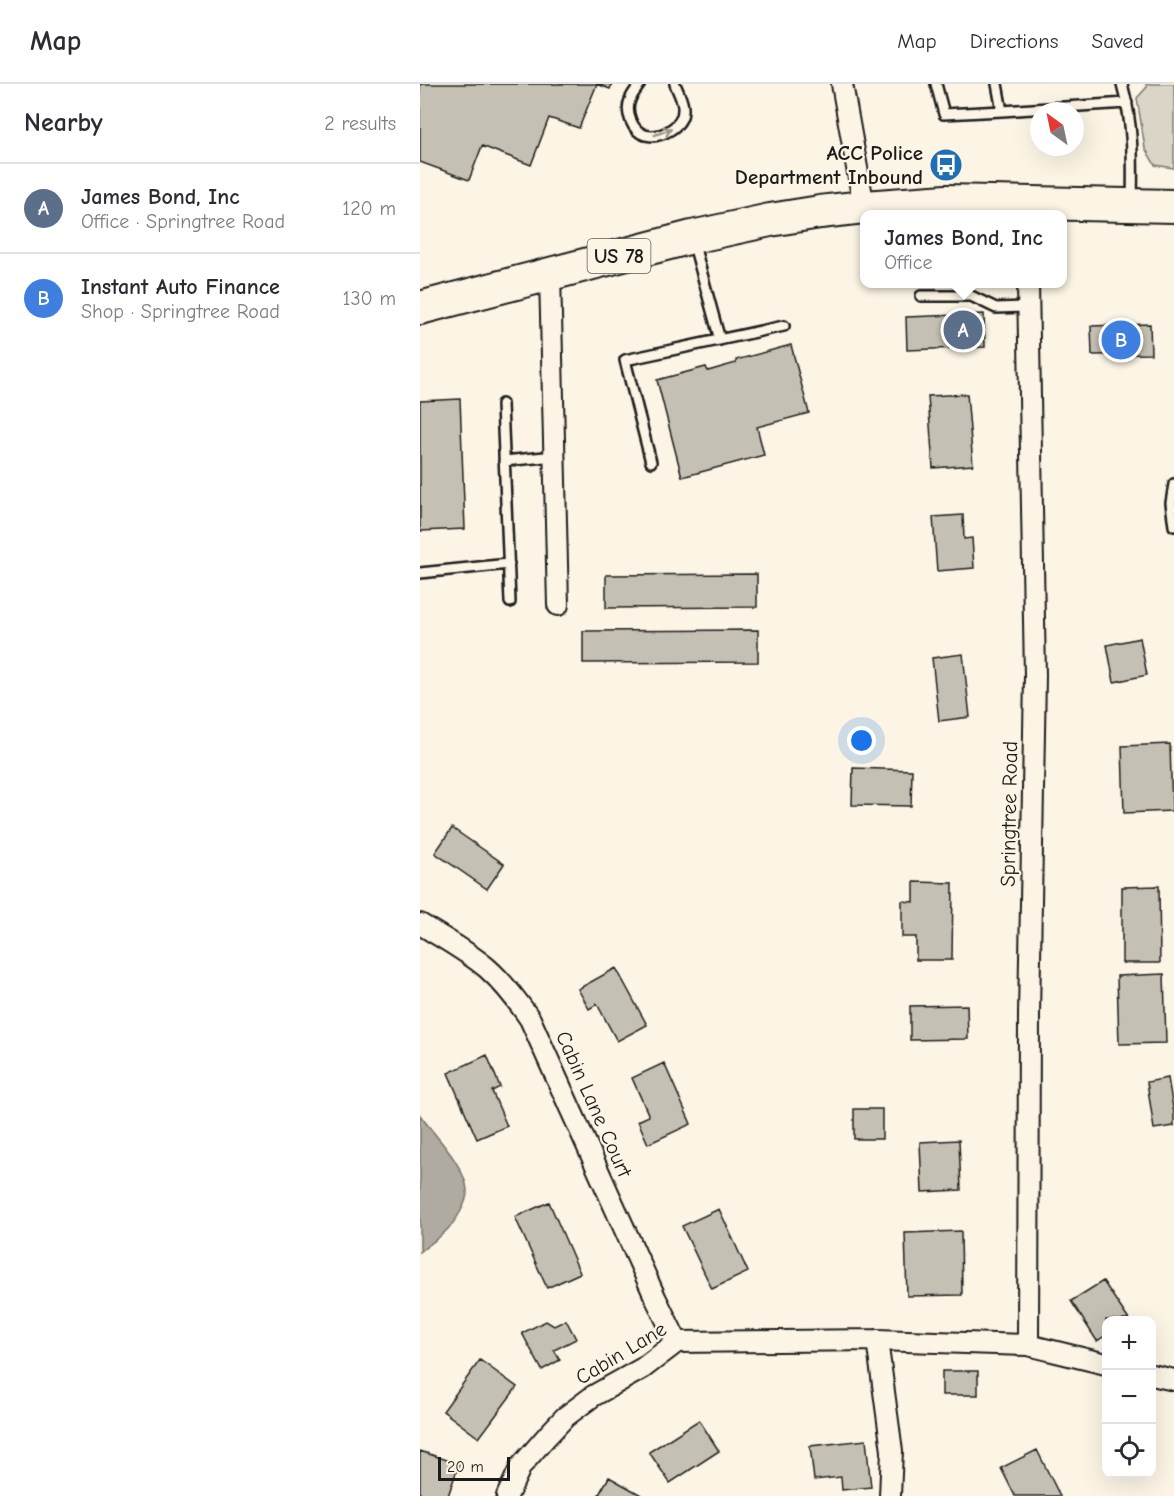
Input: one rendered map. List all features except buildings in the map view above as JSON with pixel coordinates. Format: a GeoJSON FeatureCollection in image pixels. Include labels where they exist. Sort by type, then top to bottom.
{"type":"FeatureCollection","features":[{"type":"Feature","properties":{"kind":"highway","name":"US 78"},"geometry":{"type":"LineString","coordinates":[[420,308],[692,237],[820,212],[946,201],[1026,208],[1174,206]]}},
{"type":"Feature","properties":{"kind":"street"},"geometry":{"type":"LineString","coordinates":[[842,84],[864,207]]}},
{"type":"Feature","properties":{"kind":"street"},"geometry":{"type":"LineString","coordinates":[[550,274],[558,605]]}},
{"type":"Feature","properties":{"kind":"street","name":"Springtree Road"},"geometry":{"type":"LineString","coordinates":[[1028,288],[1035,676],[1029,1015],[1028,1346]]}},
{"type":"Feature","properties":{"kind":"street","name":"Cabin Lane Court"},"geometry":{"type":"LineString","coordinates":[[420,924],[487,968],[514,996],[530,1019],[677,1342]]}},
{"type":"Feature","properties":{"kind":"street"},"geometry":{"type":"LineString","coordinates":[[877,1340],[892,1451],[890,1496]]}},
{"type":"Feature","properties":{"kind":"street","name":"Cabin Lane"},"geometry":{"type":"LineString","coordinates":[[507,1496],[521,1466],[565,1417],[593,1396],[643,1368],[677,1342],[877,1340],[1028,1346],[1102,1363]]}},
{"type":"Feature","properties":{"kind":"street"},"geometry":{"type":"LineString","coordinates":[[1156,1376],[1174,1380]]}},
{"type":"Feature","properties":{"kind":"lane"},"geometry":{"type":"LineString","coordinates":[[640,84],[629,101],[628,113],[632,123],[644,135],[669,132],[679,123],[684,111],[675,84]]}},
{"type":"Feature","properties":{"kind":"lane"},"geometry":{"type":"LineString","coordinates":[[936,84],[944,114],[1127,103]]}},
{"type":"Feature","properties":{"kind":"lane"},"geometry":{"type":"LineString","coordinates":[[997,84],[1002,111]]}},
{"type":"Feature","properties":{"kind":"lane"},"geometry":{"type":"LineString","coordinates":[[1122,84],[1132,135],[1131,205]]}},
{"type":"Feature","properties":{"kind":"lane"},"geometry":{"type":"LineString","coordinates":[[692,237],[720,340]]}},
{"type":"Feature","properties":{"kind":"lane"},"geometry":{"type":"LineString","coordinates":[[921,296],[971,296],[996,308],[1029,308]]}},
{"type":"Feature","properties":{"kind":"lane"},"geometry":{"type":"LineString","coordinates":[[651,462],[625,360],[784,326]]}},
{"type":"Feature","properties":{"kind":"lane"},"geometry":{"type":"LineString","coordinates":[[502,404],[510,602]]}},
{"type":"Feature","properties":{"kind":"lane"},"geometry":{"type":"LineString","coordinates":[[504,461],[555,456]]}},
{"type":"Feature","properties":{"kind":"lane"},"geometry":{"type":"LineString","coordinates":[[1174,484],[1171,503],[1174,525]]}},
{"type":"Feature","properties":{"kind":"lane"},"geometry":{"type":"LineString","coordinates":[[420,573],[509,564]]}},
{"type":"Feature","properties":{"kind":"shaded area"},"geometry":{"type":"Polygon","coordinates":[[[1146,84],[1174,84],[1174,168],[1155,165],[1145,148],[1137,98],[1147,87],[1146,84]]]}},
{"type":"Feature","properties":{"kind":"shaded area"},"geometry":{"type":"Polygon","coordinates":[[[420,1115],[461,1171],[467,1195],[453,1223],[420,1252],[420,1115]]]}},
{"type":"Feature","properties":{"kind":"place","name":"ACC Police Department Inbound"},"geometry":{"type":"Point","coordinates":[946,165]}},
{"type":"Feature","properties":{"kind":"place","name":"James Bond, Inc"},"geometry":{"type":"Point","coordinates":[963,330]}},
{"type":"Feature","properties":{"kind":"place","name":"Instant Auto Finance"},"geometry":{"type":"Point","coordinates":[1121,340]}}]}
